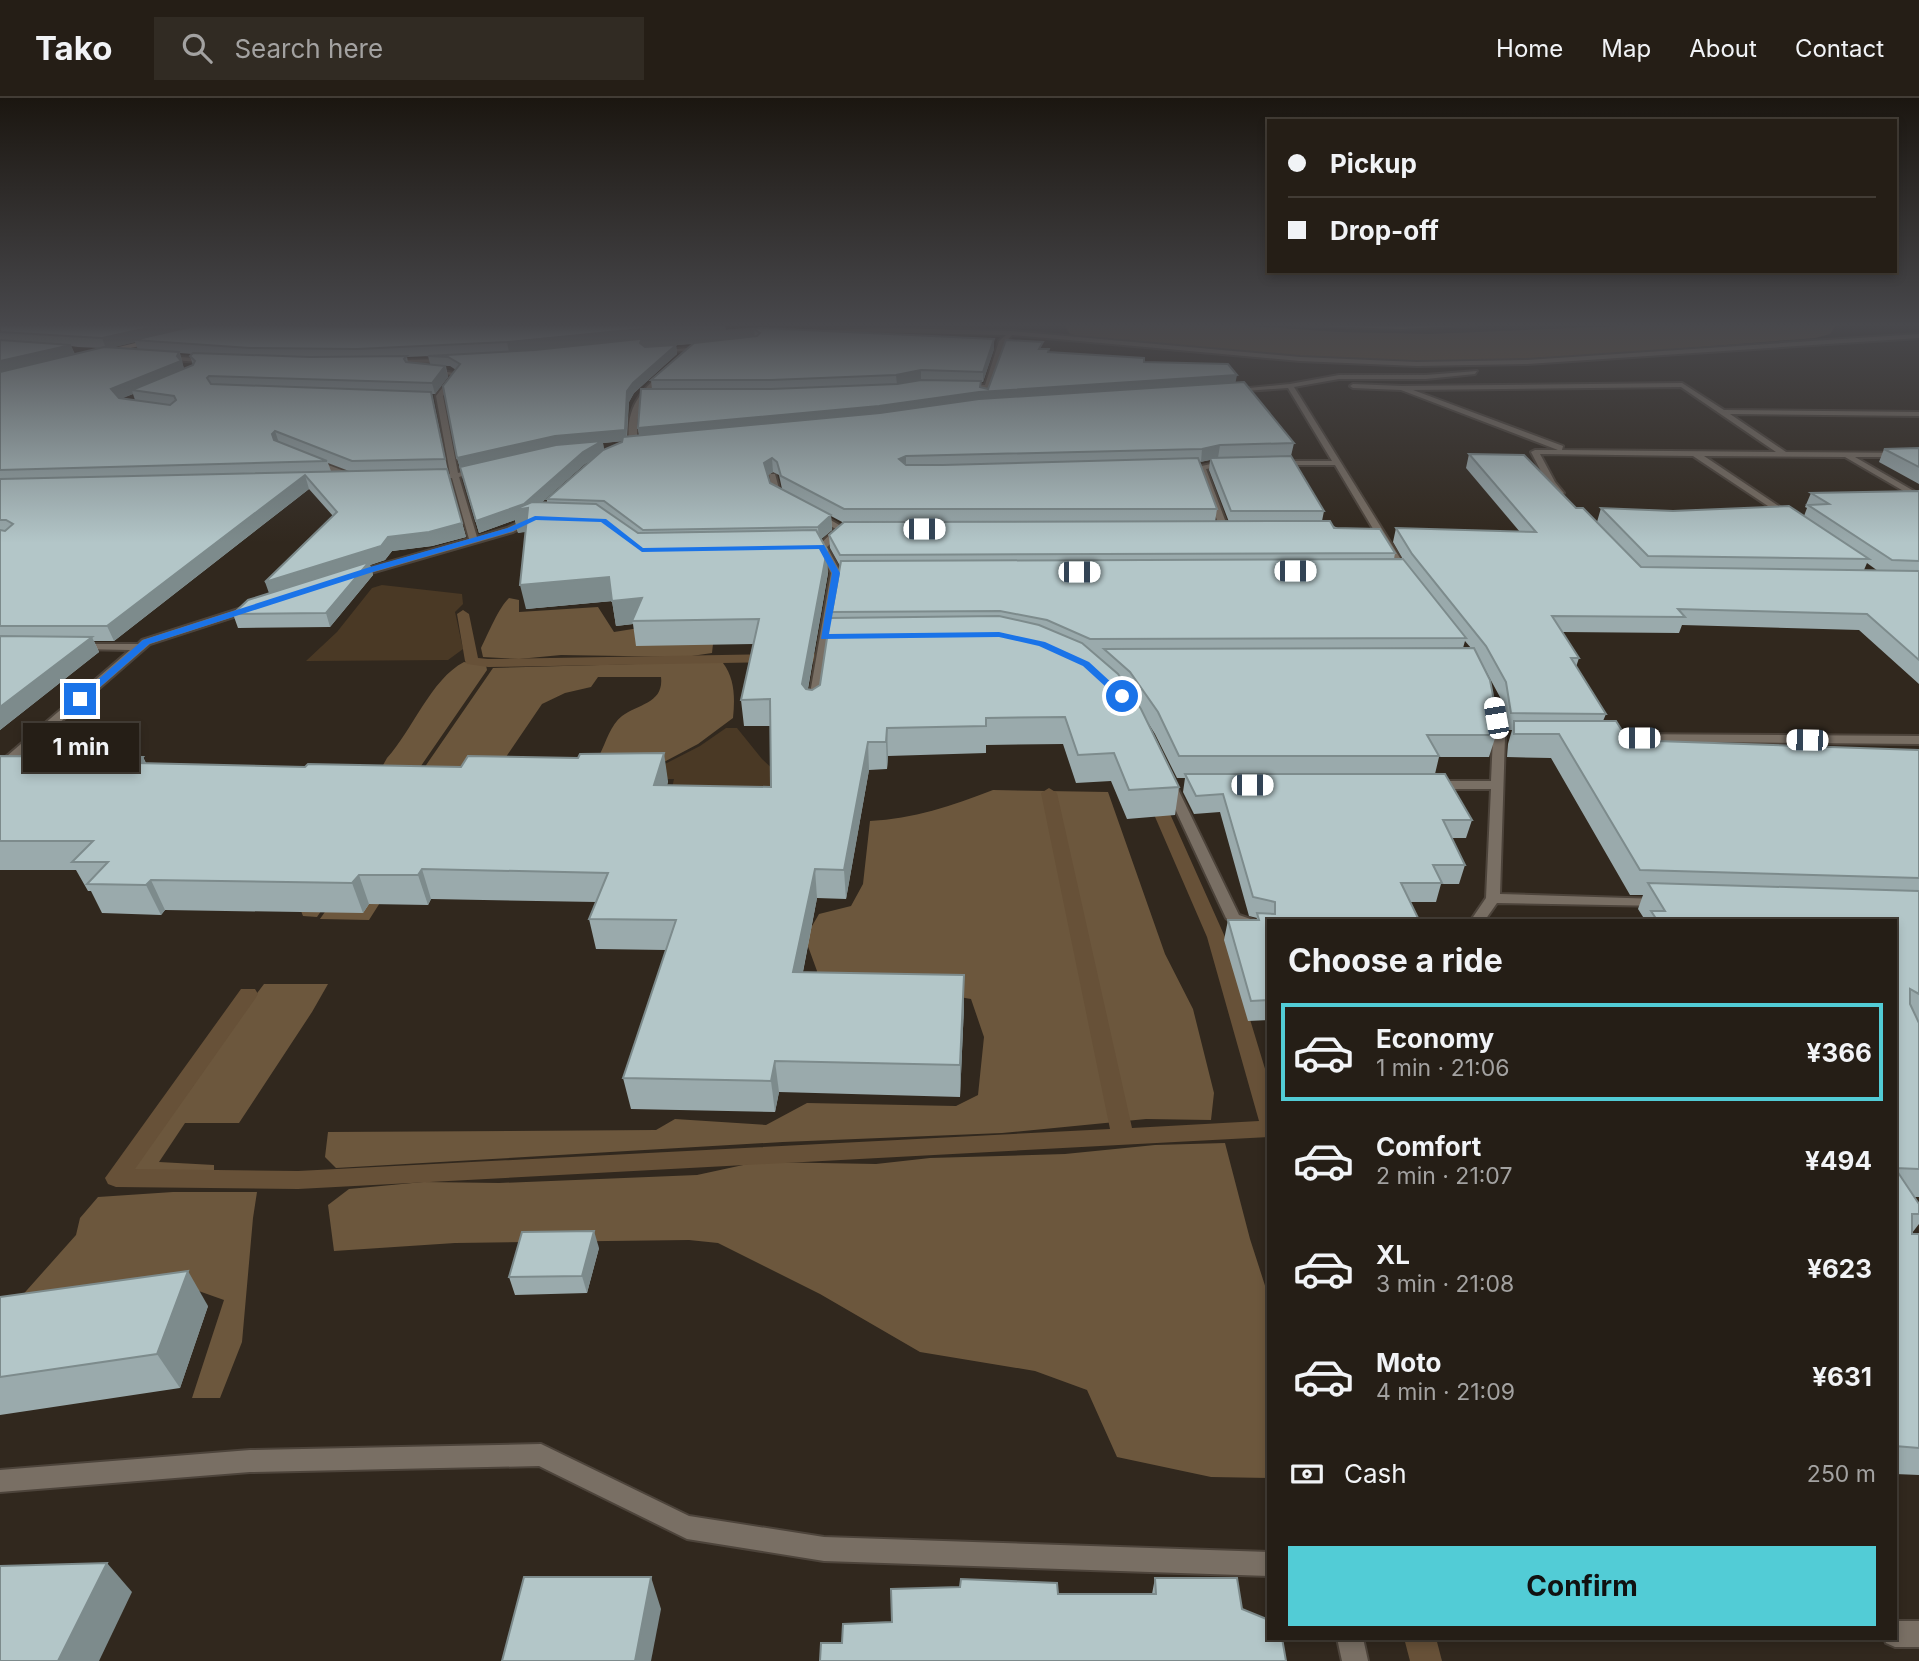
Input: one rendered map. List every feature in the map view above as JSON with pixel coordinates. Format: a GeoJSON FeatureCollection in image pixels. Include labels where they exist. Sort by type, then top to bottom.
{"type":"FeatureCollection","features":[{"type":"Feature","properties":{"kind":"street"},"geometry":{"type":"LineString","coordinates":[[633,446],[638,398]]}},
{"type":"Feature","properties":{"kind":"street"},"geometry":{"type":"LineString","coordinates":[[979,407],[984,398]]}},
{"type":"Feature","properties":{"kind":"street"},"geometry":{"type":"LineString","coordinates":[[1298,398],[1410,581]]}},
{"type":"Feature","properties":{"kind":"street"},"geometry":{"type":"LineString","coordinates":[[1428,398],[1571,452]]}},
{"type":"Feature","properties":{"kind":"street"},"geometry":{"type":"LineString","coordinates":[[1701,398],[1784,454]]}},
{"type":"Feature","properties":{"kind":"street"},"geometry":{"type":"LineString","coordinates":[[427,399],[440,399],[455,476],[474,540]]}},
{"type":"Feature","properties":{"kind":"street"},"geometry":{"type":"LineString","coordinates":[[1722,412],[1919,414]]}},
{"type":"Feature","properties":{"kind":"street"},"geometry":{"type":"LineString","coordinates":[[621,449],[647,445]]}},
{"type":"Feature","properties":{"kind":"street"},"geometry":{"type":"LineString","coordinates":[[1568,502],[1550,483],[1535,452],[1919,455]]}},
{"type":"Feature","properties":{"kind":"street"},"geometry":{"type":"LineString","coordinates":[[1695,453],[1794,521]]}},
{"type":"Feature","properties":{"kind":"street"},"geometry":{"type":"LineString","coordinates":[[1845,454],[1919,497]]}},
{"type":"Feature","properties":{"kind":"street"},"geometry":{"type":"LineString","coordinates":[[307,458],[358,479]]}},
{"type":"Feature","properties":{"kind":"street"},"geometry":{"type":"LineString","coordinates":[[1188,468],[1232,463]]}},
{"type":"Feature","properties":{"kind":"street"},"geometry":{"type":"LineString","coordinates":[[1272,463],[1339,463]]}},
{"type":"Feature","properties":{"kind":"street"},"geometry":{"type":"LineString","coordinates":[[1201,467],[1224,528]]}},
{"type":"Feature","properties":{"kind":"street"},"geometry":{"type":"LineString","coordinates":[[427,477],[455,476],[481,470]]}},
{"type":"Feature","properties":{"kind":"street"},"geometry":{"type":"LineString","coordinates":[[772,476],[776,493],[798,505]]}},
{"type":"Feature","properties":{"kind":"street"},"geometry":{"type":"LineString","coordinates":[[331,480],[371,478]]}},
{"type":"Feature","properties":{"kind":"street"},"geometry":{"type":"LineString","coordinates":[[809,511],[842,529],[855,529]]}},
{"type":"Feature","properties":{"kind":"street"},"geometry":{"type":"LineString","coordinates":[[348,577],[510,530],[542,516]]}},
{"type":"Feature","properties":{"kind":"street"},"geometry":{"type":"LineString","coordinates":[[1210,528],[1238,528]]}},
{"type":"Feature","properties":{"kind":"street"},"geometry":{"type":"LineString","coordinates":[[1363,528],[1376,528]]}},
{"type":"Feature","properties":{"kind":"street"},"geometry":{"type":"LineString","coordinates":[[794,547],[822,547],[842,529]]}},
{"type":"Feature","properties":{"kind":"street"},"geometry":{"type":"LineString","coordinates":[[813,710],[836,573],[822,547]]}},
{"type":"Feature","properties":{"kind":"street"},"geometry":{"type":"LineString","coordinates":[[1389,571],[1403,571]]}},
{"type":"Feature","properties":{"kind":"street"},"geometry":{"type":"LineString","coordinates":[[836,573],[850,573]]}},
{"type":"Feature","properties":{"kind":"street"},"geometry":{"type":"LineString","coordinates":[[0,768],[146,642],[260,606]]}},
{"type":"Feature","properties":{"kind":"street"},"geometry":{"type":"LineString","coordinates":[[824,637],[851,637]]}},
{"type":"Feature","properties":{"kind":"street"},"geometry":{"type":"LineString","coordinates":[[64,646],[141,647]]}},
{"type":"Feature","properties":{"kind":"street"},"geometry":{"type":"LineString","coordinates":[[1479,919],[1493,898],[1498,785],[1499,737],[1493,700],[1486,688]]}},
{"type":"Feature","properties":{"kind":"street"},"geometry":{"type":"LineString","coordinates":[[1499,737],[1513,737]]}},
{"type":"Feature","properties":{"kind":"street"},"geometry":{"type":"LineString","coordinates":[[1597,738],[1919,740]]}},
{"type":"Feature","properties":{"kind":"street"},"geometry":{"type":"LineString","coordinates":[[1173,781],[1233,918],[1254,926],[1267,926]]}},
{"type":"Feature","properties":{"kind":"street"},"geometry":{"type":"LineString","coordinates":[[1416,785],[1498,785]]}},
{"type":"Feature","properties":{"kind":"street"},"geometry":{"type":"LineString","coordinates":[[1493,898],[1669,903]]}},
{"type":"Feature","properties":{"kind":"street"},"geometry":{"type":"LineString","coordinates":[[0,1481],[250,1461],[541,1455],[687,1527],[824,1549],[1267,1564]]}},
{"type":"Feature","properties":{"kind":"street"},"geometry":{"type":"LineString","coordinates":[[1897,1634],[1919,1634]]}},
{"type":"Feature","properties":{"kind":"street"},"geometry":{"type":"LineString","coordinates":[[1350,1640],[1355,1661]]}},
{"type":"Feature","properties":{"kind":"shaded area"},"geometry":{"type":"Polygon","coordinates":[[[382,585],[462,594],[463,604],[455,612],[463,649],[448,660],[306,661],[337,632],[372,588],[382,585]]]}},
{"type":"Feature","properties":{"kind":"shaded area"},"geometry":{"type":"Polygon","coordinates":[[[509,598],[519,600],[519,612],[598,607],[614,632],[664,624],[714,635],[712,653],[685,657],[483,657],[481,648],[509,598]]]}},
{"type":"Feature","properties":{"kind":"shaded area"},"geometry":{"type":"Polygon","coordinates":[[[464,662],[486,665],[487,670],[317,917],[303,916],[301,911],[387,758],[442,680],[464,662]]]}},
{"type":"Feature","properties":{"kind":"shaded area"},"geometry":{"type":"Polygon","coordinates":[[[723,663],[730,676],[734,696],[733,718],[698,744],[662,763],[600,754],[618,719],[649,702],[659,692],[661,677],[598,677],[591,687],[565,693],[542,704],[491,779],[390,887],[369,920],[320,919],[493,668],[723,663]]]}},
{"type":"Feature","properties":{"kind":"shaded area"},"geometry":{"type":"Polygon","coordinates":[[[726,728],[737,728],[762,759],[793,788],[667,809],[674,779],[667,779],[663,765],[700,746],[726,728]]]}},
{"type":"Feature","properties":{"kind":"shaded area"},"geometry":{"type":"Polygon","coordinates":[[[993,790],[1108,792],[1165,954],[1193,1009],[1214,1093],[1211,1120],[1146,1119],[1002,1133],[783,1142],[336,1168],[325,1157],[328,1132],[656,1130],[675,1119],[766,1125],[807,1103],[956,1106],[978,1095],[984,1037],[971,999],[936,993],[811,1004],[817,971],[805,938],[819,914],[851,906],[863,884],[870,821],[902,818],[932,811],[993,790]]]}},
{"type":"Feature","properties":{"kind":"shaded area"},"geometry":{"type":"Polygon","coordinates":[[[264,984],[328,984],[239,1123],[185,1123],[159,1162],[214,1165],[214,1170],[201,1173],[130,1172],[133,1161],[193,1086],[207,1060],[264,984]]]}},
{"type":"Feature","properties":{"kind":"shaded area"},"geometry":{"type":"Polygon","coordinates":[[[1225,1143],[1267,1292],[1267,1478],[1211,1477],[1117,1457],[1087,1390],[1035,1371],[920,1352],[820,1294],[718,1243],[689,1240],[455,1243],[334,1251],[328,1205],[349,1189],[423,1182],[499,1183],[697,1175],[757,1162],[876,1164],[930,1158],[1065,1154],[1155,1145],[1225,1143]]]}},
{"type":"Feature","properties":{"kind":"shaded area"},"geometry":{"type":"Polygon","coordinates":[[[173,1192],[257,1192],[242,1342],[220,1398],[192,1398],[224,1300],[193,1289],[19,1299],[76,1235],[80,1218],[98,1197],[173,1192]]]}},
{"type":"Feature","properties":{"kind":"building"},"geometry":{"type":"Polygon","coordinates":[[[0,398],[119,398],[170,405],[175,398],[432,398],[445,459],[352,461],[275,431],[272,434],[274,440],[327,461],[0,470],[0,398]]]}},
{"type":"Feature","properties":{"kind":"building"},"geometry":{"type":"Polygon","coordinates":[[[445,398],[627,398],[625,430],[555,436],[457,458],[445,398]]]}},
{"type":"Feature","properties":{"kind":"building"},"geometry":{"type":"Polygon","coordinates":[[[640,398],[937,398],[879,406],[638,428],[640,398]]]}},
{"type":"Feature","properties":{"kind":"building"},"geometry":{"type":"Polygon","coordinates":[[[1257,398],[1294,443],[1220,445],[1202,449],[906,456],[899,459],[906,465],[943,465],[1198,458],[1217,509],[844,509],[781,476],[777,462],[772,458],[764,463],[770,483],[831,515],[818,527],[643,530],[604,501],[547,499],[603,450],[622,442],[623,437],[880,413],[979,399],[1257,398]]]}},
{"type":"Feature","properties":{"kind":"building"},"geometry":{"type":"Polygon","coordinates":[[[602,441],[583,452],[524,504],[476,521],[460,467],[556,445],[602,441]]]}},
{"type":"Feature","properties":{"kind":"building"},"geometry":{"type":"Polygon","coordinates":[[[1919,448],[1919,467],[1884,449],[1919,448]]]}},
{"type":"Feature","properties":{"kind":"building"},"geometry":{"type":"Polygon","coordinates":[[[1469,454],[1524,455],[1576,508],[1583,508],[1641,567],[1919,571],[1919,660],[1867,614],[1678,609],[1685,617],[1552,616],[1579,658],[1571,658],[1606,714],[1511,713],[1506,682],[1486,646],[1412,554],[1396,528],[1536,532],[1469,454]]]}},
{"type":"Feature","properties":{"kind":"building"},"geometry":{"type":"Polygon","coordinates":[[[1291,456],[1324,511],[1231,511],[1210,458],[1291,456]]]}},
{"type":"Feature","properties":{"kind":"building"},"geometry":{"type":"Polygon","coordinates":[[[447,469],[462,523],[429,532],[388,537],[381,546],[265,582],[337,512],[305,475],[107,626],[0,626],[0,530],[5,531],[13,524],[0,520],[0,479],[447,469]]]}},
{"type":"Feature","properties":{"kind":"building"},"geometry":{"type":"Polygon","coordinates":[[[1919,491],[1919,561],[1892,560],[1808,505],[1829,504],[1811,493],[1919,491]]]}},
{"type":"Feature","properties":{"kind":"building"},"geometry":{"type":"Polygon","coordinates":[[[532,502],[596,504],[638,533],[816,530],[827,550],[802,684],[806,689],[812,690],[820,685],[830,618],[999,616],[1039,625],[1082,643],[1118,674],[1141,709],[1179,787],[1129,790],[1114,753],[1078,755],[1065,717],[986,718],[986,726],[887,728],[886,742],[868,742],[844,870],[815,869],[793,972],[964,975],[960,1065],[775,1061],[771,1081],[623,1078],[676,920],[589,919],[608,873],[422,869],[418,875],[359,875],[352,883],[151,880],[146,885],[87,884],[108,862],[72,862],[93,841],[0,841],[0,756],[143,757],[138,763],[305,767],[308,764],[461,767],[468,756],[578,758],[580,754],[664,753],[654,785],[771,787],[770,699],[741,700],[759,619],[632,621],[642,598],[612,601],[609,577],[520,585],[528,508],[513,510],[532,502]]]}},
{"type":"Feature","properties":{"kind":"building"},"geometry":{"type":"Polygon","coordinates":[[[1789,506],[1869,559],[1648,556],[1601,508],[1673,511],[1789,506]]]}},
{"type":"Feature","properties":{"kind":"building"},"geometry":{"type":"Polygon","coordinates":[[[1330,521],[1334,528],[1380,529],[1395,553],[840,555],[829,535],[844,522],[1330,521]]]}},
{"type":"Feature","properties":{"kind":"building"},"geometry":{"type":"Polygon","coordinates":[[[1403,559],[1466,638],[1090,639],[1047,620],[1000,611],[832,612],[841,561],[1403,559]]]}},
{"type":"Feature","properties":{"kind":"building"},"geometry":{"type":"Polygon","coordinates":[[[369,562],[326,613],[233,614],[248,600],[369,562]]]}},
{"type":"Feature","properties":{"kind":"building"},"geometry":{"type":"Polygon","coordinates":[[[0,636],[92,637],[0,707],[0,636]]]}},
{"type":"Feature","properties":{"kind":"building"},"geometry":{"type":"Polygon","coordinates":[[[1474,648],[1490,680],[1497,716],[1496,735],[1427,735],[1439,756],[1179,756],[1158,712],[1130,672],[1104,649],[1474,648]]]}},
{"type":"Feature","properties":{"kind":"building"},"geometry":{"type":"Polygon","coordinates":[[[1514,721],[1616,721],[1628,740],[1919,750],[1919,878],[1640,870],[1559,734],[1514,734],[1514,721]]]}},
{"type":"Feature","properties":{"kind":"building"},"geometry":{"type":"Polygon","coordinates":[[[1185,774],[1445,774],[1472,820],[1443,820],[1465,865],[1433,865],[1442,883],[1401,883],[1419,919],[1267,919],[1267,1000],[1251,1001],[1228,920],[1259,920],[1257,913],[1275,914],[1275,902],[1253,897],[1223,794],[1196,796],[1185,774]]]}},
{"type":"Feature","properties":{"kind":"building"},"geometry":{"type":"Polygon","coordinates":[[[1648,883],[1919,891],[1919,994],[1910,989],[1910,1004],[1919,1023],[1919,1169],[1897,1168],[1897,919],[1656,919],[1651,911],[1665,911],[1648,883]]]}},
{"type":"Feature","properties":{"kind":"building"},"geometry":{"type":"Polygon","coordinates":[[[1897,1171],[1919,1204],[1919,1214],[1912,1214],[1912,1234],[1919,1234],[1919,1448],[1897,1446],[1897,1171]]]}},
{"type":"Feature","properties":{"kind":"building"},"geometry":{"type":"Polygon","coordinates":[[[594,1231],[582,1276],[509,1277],[522,1232],[594,1231]]]}},
{"type":"Feature","properties":{"kind":"building"},"geometry":{"type":"Polygon","coordinates":[[[188,1271],[157,1354],[0,1377],[0,1297],[188,1271]]]}},
{"type":"Feature","properties":{"kind":"building"},"geometry":{"type":"Polygon","coordinates":[[[107,1563],[58,1661],[0,1661],[0,1566],[107,1563]]]}},
{"type":"Feature","properties":{"kind":"building"},"geometry":{"type":"Polygon","coordinates":[[[524,1577],[651,1577],[635,1661],[502,1661],[524,1577]]]}},
{"type":"Feature","properties":{"kind":"building"},"geometry":{"type":"Polygon","coordinates":[[[1155,1578],[1237,1578],[1242,1609],[1267,1619],[1267,1640],[1282,1640],[1286,1661],[820,1661],[821,1643],[842,1643],[843,1624],[892,1622],[891,1589],[960,1587],[961,1579],[1057,1583],[1058,1594],[1156,1594],[1155,1578]]]}},
{"type":"Feature","properties":{"kind":"waterway"},"geometry":{"type":"LineString","coordinates":[[463,614],[472,661],[488,663],[840,657]]}},
{"type":"Feature","properties":{"kind":"waterway"},"geometry":{"type":"LineString","coordinates":[[1049,793],[1123,1136]]}},
{"type":"Feature","properties":{"kind":"waterway"},"geometry":{"type":"LineString","coordinates":[[1154,796],[1216,937],[1267,1112]]}},
{"type":"Feature","properties":{"kind":"waterway"},"geometry":{"type":"LineString","coordinates":[[248,994],[116,1178],[298,1180],[1267,1129]]}},
{"type":"Feature","properties":{"kind":"waterway"},"geometry":{"type":"LineString","coordinates":[[1421,1640],[1426,1661]]}},
{"type":"Feature","properties":{"kind":"route"},"geometry":{"type":"LineString","coordinates":[[80,699],[146,642],[373,569],[510,530],[535,518],[603,520],[642,550],[822,547],[836,573],[824,637],[999,635],[1042,644],[1086,664],[1122,696]]}}]}
